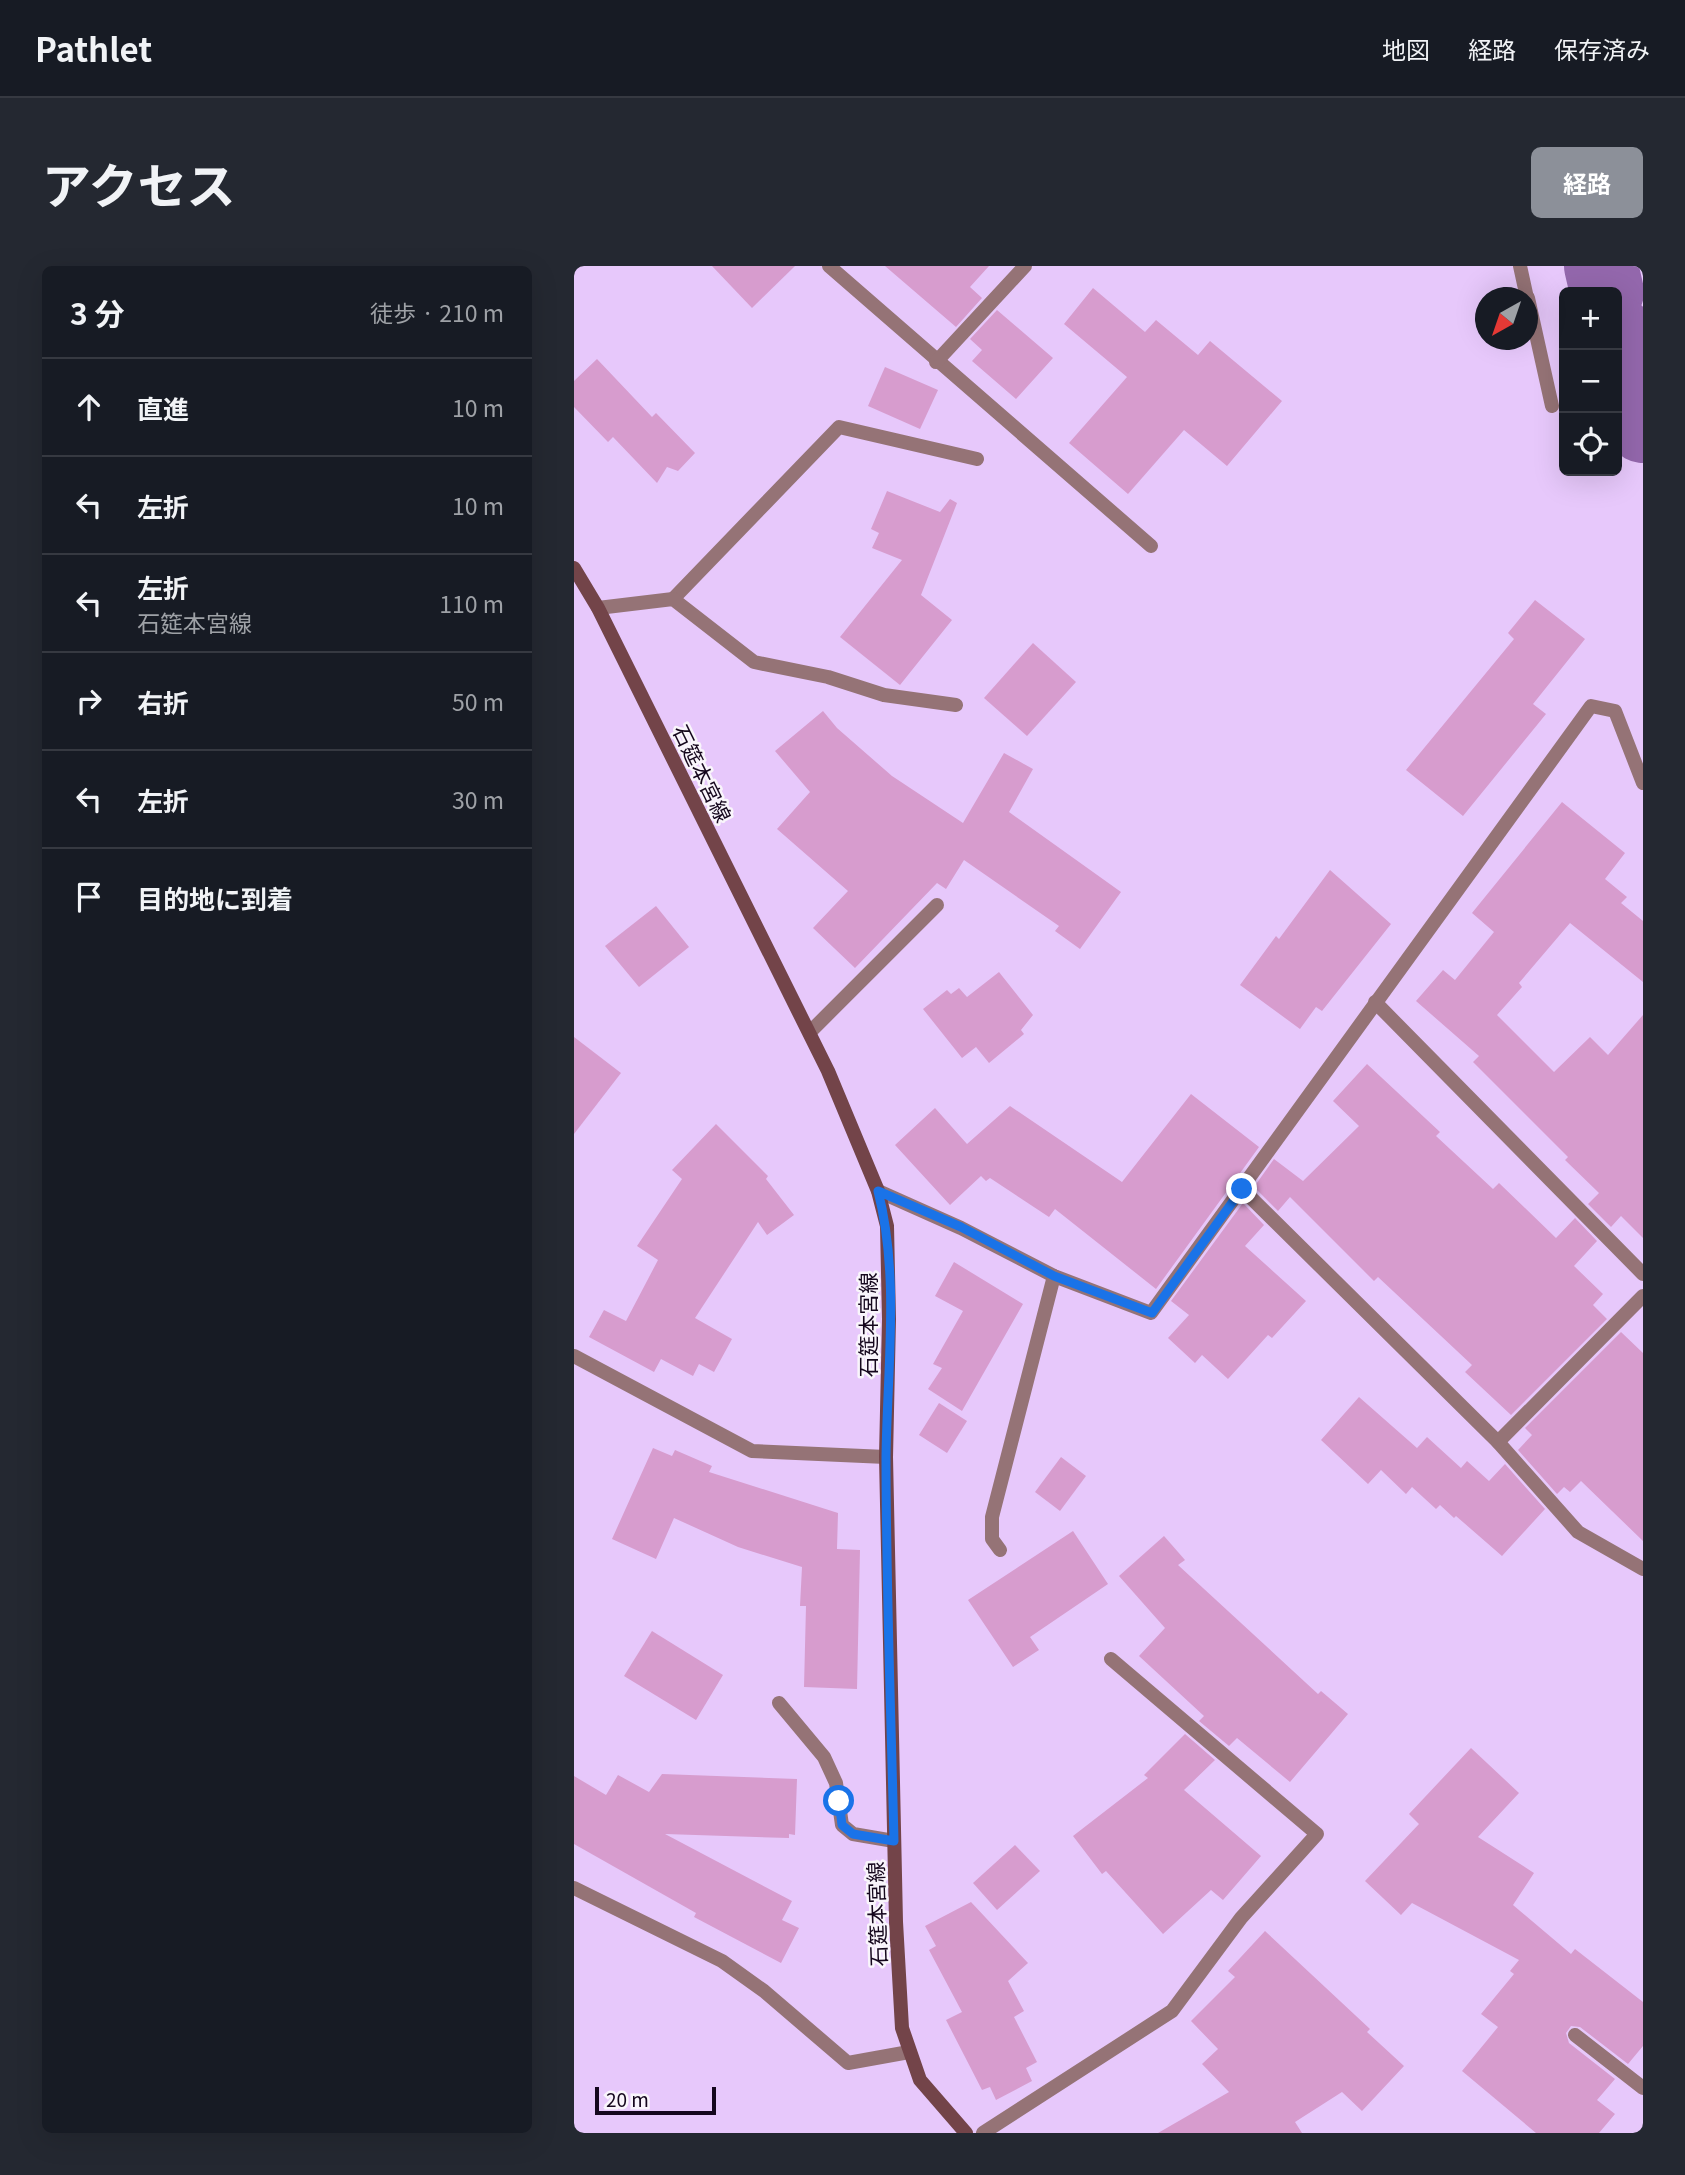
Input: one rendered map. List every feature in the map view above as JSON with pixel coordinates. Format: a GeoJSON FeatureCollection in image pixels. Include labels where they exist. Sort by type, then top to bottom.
{"type":"FeatureCollection","features":[{"type":"Feature","properties":{"kind":"main road","name":"石筵本宮線"},"geometry":{"type":"LineString","coordinates":[[574,568],[598,608],[810,1032],[878,1191],[887,1226],[889,1319],[886,1457],[894,1841],[902,2028],[920,2080],[966,2133]]}},
{"type":"Feature","properties":{"kind":"street"},"geometry":{"type":"LineString","coordinates":[[829,266],[936,362],[1151,546]]}},
{"type":"Feature","properties":{"kind":"street"},"geometry":{"type":"LineString","coordinates":[[936,362],[1025,266]]}},
{"type":"Feature","properties":{"kind":"street"},"geometry":{"type":"LineString","coordinates":[[1520,266],[1525,287]]}},
{"type":"Feature","properties":{"kind":"street"},"geometry":{"type":"LineString","coordinates":[[1538,346],[1552,406]]}},
{"type":"Feature","properties":{"kind":"street"},"geometry":{"type":"LineString","coordinates":[[598,608],[673,599],[839,427],[978,459]]}},
{"type":"Feature","properties":{"kind":"street"},"geometry":{"type":"LineString","coordinates":[[673,599],[754,662],[828,677],[884,695],[956,705]]}},
{"type":"Feature","properties":{"kind":"street"},"geometry":{"type":"LineString","coordinates":[[878,1191],[961,1227],[1054,1276],[1152,1313],[1591,706],[1615,711],[1643,783]]}},
{"type":"Feature","properties":{"kind":"street"},"geometry":{"type":"LineString","coordinates":[[810,1032],[937,905]]}},
{"type":"Feature","properties":{"kind":"street"},"geometry":{"type":"LineString","coordinates":[[1375,1002],[1643,1274]]}},
{"type":"Feature","properties":{"kind":"street"},"geometry":{"type":"LineString","coordinates":[[1242,1189],[1498,1442],[1578,1532],[1643,1569]]}},
{"type":"Feature","properties":{"kind":"street"},"geometry":{"type":"LineString","coordinates":[[1000,1550],[992,1539],[992,1517],[1054,1276]]}},
{"type":"Feature","properties":{"kind":"street"},"geometry":{"type":"LineString","coordinates":[[1498,1442],[1643,1296]]}},
{"type":"Feature","properties":{"kind":"street"},"geometry":{"type":"LineString","coordinates":[[574,1356],[752,1451],[886,1457]]}},
{"type":"Feature","properties":{"kind":"street"},"geometry":{"type":"LineString","coordinates":[[983,2133],[1172,2011],[1241,1918],[1317,1834],[1111,1659]]}},
{"type":"Feature","properties":{"kind":"street"},"geometry":{"type":"LineString","coordinates":[[779,1703],[824,1757],[835,1783],[842,1825],[853,1834],[894,1841]]}},
{"type":"Feature","properties":{"kind":"street"},"geometry":{"type":"LineString","coordinates":[[574,1888],[722,1961],[764,1991],[848,2063],[909,2052]]}},
{"type":"Feature","properties":{"kind":"street"},"geometry":{"type":"LineString","coordinates":[[1574,2035],[1643,2088]]}},
{"type":"Feature","properties":{"kind":"building"},"geometry":{"type":"Polygon","coordinates":[[[712,266],[795,266],[752,308],[712,266]]]}},
{"type":"Feature","properties":{"kind":"building"},"geometry":{"type":"Polygon","coordinates":[[[885,266],[989,266],[970,287],[982,298],[956,327],[885,266]]]}},
{"type":"Feature","properties":{"kind":"building"},"geometry":{"type":"Polygon","coordinates":[[[1093,288],[1145,332],[1156,320],[1198,355],[1210,341],[1282,401],[1227,466],[1184,430],[1128,494],[1069,443],[1127,377],[1064,324],[1093,288]]]}},
{"type":"Feature","properties":{"kind":"building"},"geometry":{"type":"Polygon","coordinates":[[[997,310],[1053,358],[1016,399],[972,361],[982,350],[970,339],[997,310]]]}},
{"type":"Feature","properties":{"kind":"building"},"geometry":{"type":"Polygon","coordinates":[[[597,359],[652,417],[656,413],[695,453],[678,471],[667,467],[657,483],[613,437],[608,442],[574,407],[574,381],[597,359]]]}},
{"type":"Feature","properties":{"kind":"building"},"geometry":{"type":"Polygon","coordinates":[[[885,367],[938,390],[920,429],[868,406],[885,367]]]}},
{"type":"Feature","properties":{"kind":"building"},"geometry":{"type":"Polygon","coordinates":[[[887,491],[940,512],[950,499],[957,503],[921,595],[952,620],[900,685],[840,637],[902,560],[872,548],[879,533],[871,529],[887,491]]]}},
{"type":"Feature","properties":{"kind":"building"},"geometry":{"type":"Polygon","coordinates":[[[1535,600],[1585,639],[1533,704],[1546,714],[1463,816],[1406,770],[1514,639],[1508,633],[1535,600]]]}},
{"type":"Feature","properties":{"kind":"building"},"geometry":{"type":"Polygon","coordinates":[[[1033,643],[1076,682],[1027,736],[984,698],[1033,643]]]}},
{"type":"Feature","properties":{"kind":"building"},"geometry":{"type":"Polygon","coordinates":[[[823,711],[837,728],[892,776],[963,823],[1004,753],[1033,769],[1009,812],[1121,892],[1080,949],[1055,931],[1059,926],[964,860],[946,889],[937,883],[855,968],[813,928],[848,891],[777,829],[810,792],[775,751],[823,711]]]}},
{"type":"Feature","properties":{"kind":"building"},"geometry":{"type":"Polygon","coordinates":[[[1562,802],[1625,853],[1605,879],[1627,897],[1621,903],[1643,921],[1643,982],[1570,923],[1519,983],[1522,987],[1497,1015],[1554,1072],[1590,1037],[1608,1055],[1643,1015],[1643,1238],[1621,1216],[1611,1227],[1588,1204],[1599,1193],[1565,1160],[1568,1157],[1473,1062],[1479,1056],[1416,1001],[1443,970],[1455,980],[1494,932],[1472,913],[1562,802]]]}},
{"type":"Feature","properties":{"kind":"building"},"geometry":{"type":"Polygon","coordinates":[[[1330,870],[1391,924],[1322,1011],[1316,1007],[1300,1029],[1240,985],[1276,936],[1279,939],[1330,870]]]}},
{"type":"Feature","properties":{"kind":"building"},"geometry":{"type":"Polygon","coordinates":[[[656,906],[689,947],[639,987],[605,946],[656,906]]]}},
{"type":"Feature","properties":{"kind":"building"},"geometry":{"type":"Polygon","coordinates":[[[999,972],[1033,1015],[1021,1030],[1024,1034],[989,1063],[976,1047],[962,1058],[923,1009],[947,990],[951,994],[959,988],[967,997],[999,972]]]}},
{"type":"Feature","properties":{"kind":"building"},"geometry":{"type":"Polygon","coordinates":[[[574,1037],[621,1073],[574,1134],[574,1037]]]}},
{"type":"Feature","properties":{"kind":"building"},"geometry":{"type":"Polygon","coordinates":[[[1367,1064],[1440,1132],[1436,1136],[1493,1189],[1499,1183],[1556,1238],[1575,1218],[1597,1241],[1574,1266],[1603,1294],[1593,1305],[1607,1319],[1511,1415],[1465,1372],[1472,1365],[1378,1277],[1374,1281],[1290,1197],[1278,1211],[1254,1187],[1274,1159],[1303,1181],[1359,1126],[1333,1101],[1367,1064]]]}},
{"type":"Feature","properties":{"kind":"building"},"geometry":{"type":"Polygon","coordinates":[[[1191,1094],[1259,1147],[1156,1289],[1055,1209],[1049,1217],[990,1178],[986,1181],[981,1176],[950,1205],[895,1145],[935,1108],[967,1144],[1010,1106],[1122,1182],[1191,1094]]]}},
{"type":"Feature","properties":{"kind":"building"},"geometry":{"type":"Polygon","coordinates":[[[716,1124],[768,1176],[766,1179],[794,1215],[767,1235],[758,1222],[695,1318],[732,1339],[714,1372],[699,1364],[693,1376],[661,1359],[654,1372],[589,1337],[604,1310],[626,1321],[658,1260],[637,1246],[682,1179],[672,1170],[716,1124]]]}},
{"type":"Feature","properties":{"kind":"building"},"geometry":{"type":"Polygon","coordinates":[[[1243,1203],[1264,1225],[1245,1246],[1306,1301],[1272,1338],[1268,1335],[1228,1379],[1202,1355],[1195,1363],[1168,1338],[1189,1315],[1171,1301],[1243,1203]]]}},
{"type":"Feature","properties":{"kind":"building"},"geometry":{"type":"Polygon","coordinates":[[[954,1262],[1023,1304],[962,1411],[928,1389],[942,1368],[933,1364],[963,1311],[935,1296],[954,1262]]]}},
{"type":"Feature","properties":{"kind":"building"},"geometry":{"type":"Polygon","coordinates":[[[1621,1332],[1643,1353],[1643,1541],[1581,1481],[1570,1492],[1564,1487],[1557,1494],[1518,1450],[1532,1435],[1525,1428],[1621,1332]]]}},
{"type":"Feature","properties":{"kind":"building"},"geometry":{"type":"Polygon","coordinates":[[[1359,1397],[1417,1448],[1427,1437],[1461,1468],[1467,1461],[1489,1481],[1505,1464],[1545,1509],[1502,1556],[1456,1516],[1454,1518],[1440,1505],[1436,1509],[1412,1487],[1406,1494],[1381,1470],[1368,1484],[1321,1440],[1359,1397]]]}},
{"type":"Feature","properties":{"kind":"building"},"geometry":{"type":"Polygon","coordinates":[[[939,1403],[967,1421],[947,1453],[919,1435],[939,1403]]]}},
{"type":"Feature","properties":{"kind":"building"},"geometry":{"type":"Polygon","coordinates":[[[653,1448],[672,1456],[675,1450],[712,1466],[709,1472],[838,1513],[837,1549],[860,1550],[857,1689],[804,1687],[806,1606],[800,1606],[802,1567],[738,1547],[674,1518],[656,1559],[612,1539],[653,1448]]]}},
{"type":"Feature","properties":{"kind":"building"},"geometry":{"type":"Polygon","coordinates":[[[1061,1457],[1086,1476],[1060,1511],[1035,1492],[1061,1457]]]}},
{"type":"Feature","properties":{"kind":"building"},"geometry":{"type":"Polygon","coordinates":[[[1073,1531],[1108,1584],[1030,1637],[1039,1650],[1013,1667],[968,1600],[1073,1531]]]}},
{"type":"Feature","properties":{"kind":"building"},"geometry":{"type":"Polygon","coordinates":[[[1164,1536],[1185,1560],[1178,1565],[1318,1694],[1321,1691],[1348,1714],[1290,1782],[1237,1738],[1229,1746],[1199,1721],[1204,1716],[1139,1656],[1165,1628],[1119,1576],[1164,1536]]]}},
{"type":"Feature","properties":{"kind":"building"},"geometry":{"type":"Polygon","coordinates":[[[652,1631],[723,1675],[696,1720],[624,1676],[652,1631]]]}},
{"type":"Feature","properties":{"kind":"building"},"geometry":{"type":"Polygon","coordinates":[[[1185,1734],[1215,1760],[1184,1790],[1261,1856],[1223,1900],[1211,1890],[1163,1934],[1106,1871],[1102,1874],[1073,1836],[1148,1778],[1144,1775],[1185,1734]]]}},
{"type":"Feature","properties":{"kind":"building"},"geometry":{"type":"Polygon","coordinates":[[[1471,1748],[1519,1793],[1478,1837],[1534,1873],[1513,1905],[1571,1954],[1575,1949],[1643,2002],[1643,2046],[1628,2064],[1580,2027],[1571,2026],[1566,2033],[1569,2043],[1615,2079],[1597,2100],[1615,2114],[1599,2133],[1536,2133],[1462,2071],[1498,2027],[1481,2014],[1514,1974],[1510,1971],[1519,1960],[1412,1903],[1401,1915],[1365,1881],[1419,1824],[1409,1814],[1471,1748]]]}},
{"type":"Feature","properties":{"kind":"building"},"geometry":{"type":"Polygon","coordinates":[[[662,1774],[797,1779],[795,1835],[789,1834],[789,1838],[665,1834],[792,1901],[782,1920],[799,1928],[781,1963],[694,1917],[696,1913],[574,1844],[574,1776],[606,1795],[618,1775],[649,1792],[662,1774]]]}},
{"type":"Feature","properties":{"kind":"building"},"geometry":{"type":"Polygon","coordinates":[[[1015,1845],[1040,1871],[997,1910],[973,1883],[1015,1845]]]}},
{"type":"Feature","properties":{"kind":"building"},"geometry":{"type":"Polygon","coordinates":[[[971,1902],[1028,1963],[1008,1981],[1024,2011],[1014,2017],[1037,2062],[1026,2068],[1032,2081],[996,2100],[990,2087],[982,2090],[946,2020],[962,2012],[929,1950],[936,1946],[925,1926],[971,1902]]]}},
{"type":"Feature","properties":{"kind":"building"},"geometry":{"type":"Polygon","coordinates":[[[1265,1931],[1370,2029],[1367,2032],[1404,2066],[1362,2111],[1342,2092],[1295,2122],[1302,2133],[1158,2133],[1229,2092],[1202,2064],[1218,2049],[1191,2021],[1235,1977],[1228,1971],[1265,1931]]]}},
{"type":"Feature","properties":{"kind":"waterway"},"geometry":{"type":"LineString","coordinates":[[1601,266],[1606,287]]}},
{"type":"Feature","properties":{"kind":"waterway"},"geometry":{"type":"LineString","coordinates":[[1622,350],[1643,426]]}},
{"type":"Feature","properties":{"kind":"route"},"geometry":{"type":"LineString","coordinates":[[839,1801],[842,1825],[853,1834],[894,1841],[886,1457],[889,1319],[887,1226],[878,1191],[961,1227],[1054,1276],[1152,1313],[1242,1189]]}}]}
